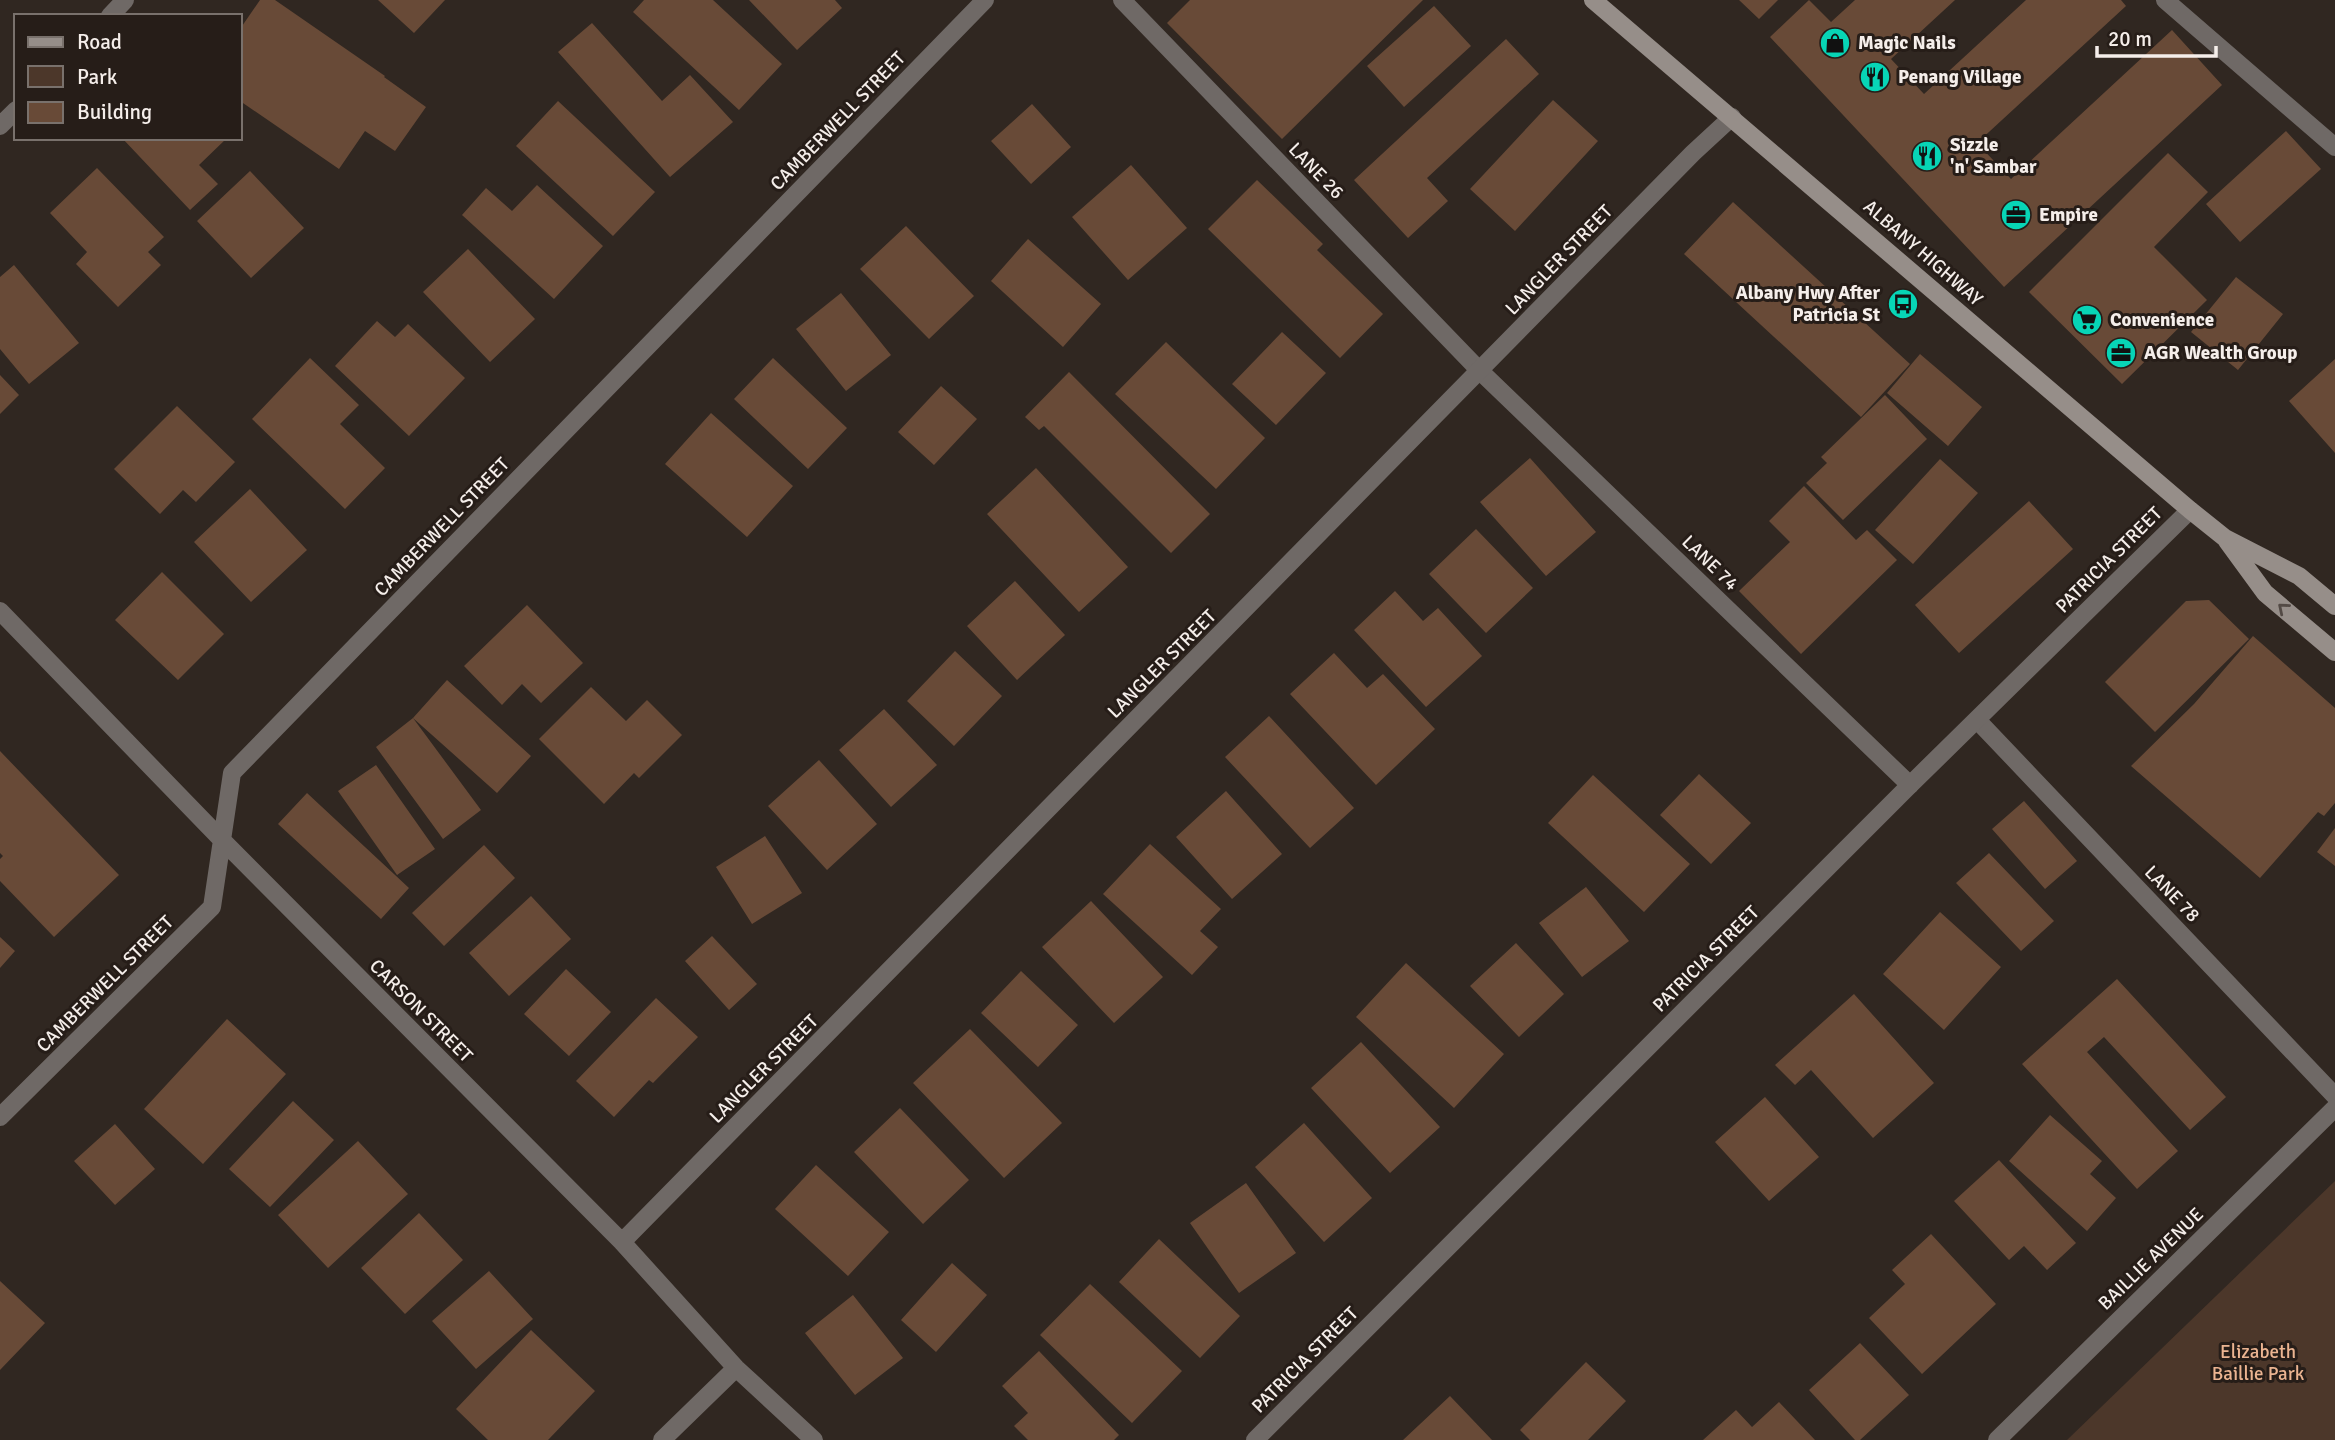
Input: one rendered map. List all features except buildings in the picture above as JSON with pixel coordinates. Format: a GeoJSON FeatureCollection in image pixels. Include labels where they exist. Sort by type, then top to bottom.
{"type":"FeatureCollection","features":[{"type":"Feature","properties":{"kind":"main road","name":"ALBANY HIGHWAY"},"geometry":{"type":"LineString","coordinates":[[1593,0],[2190,510],[2225,538],[2299,576],[2335,606]]}},
{"type":"Feature","properties":{"kind":"main road","name":"ALBANY HIGHWAY"},"geometry":{"type":"LineString","coordinates":[[2225,538],[2265,593],[2335,652]]}},
{"type":"Feature","properties":{"kind":"street"},"geometry":{"type":"LineString","coordinates":[[112,14],[125,0]]}},
{"type":"Feature","properties":{"kind":"street","name":"CAMBERWELL STREET"},"geometry":{"type":"LineString","coordinates":[[0,1118],[212,907],[220,839],[232,773],[985,0]]}},
{"type":"Feature","properties":{"kind":"street","name":"LANE 26"},"geometry":{"type":"LineString","coordinates":[[1122,0],[1480,371]]}},
{"type":"Feature","properties":{"kind":"street"},"geometry":{"type":"LineString","coordinates":[[2165,0],[2335,147]]}},
{"type":"Feature","properties":{"kind":"street"},"geometry":{"type":"LineString","coordinates":[[0,126],[14,112]]}},
{"type":"Feature","properties":{"kind":"street","name":"LANGLER STREET"},"geometry":{"type":"LineString","coordinates":[[622,1242],[1693,153],[1732,117]]}},
{"type":"Feature","properties":{"kind":"street","name":"LANE 74"},"geometry":{"type":"LineString","coordinates":[[1480,371],[1910,785]]}},
{"type":"Feature","properties":{"kind":"street","name":"PATRICIA STREET"},"geometry":{"type":"LineString","coordinates":[[1255,1440],[1910,785],[2190,510]]}},
{"type":"Feature","properties":{"kind":"street","name":"CARSON STREET"},"geometry":{"type":"LineString","coordinates":[[0,611],[220,839],[622,1242],[736,1368],[814,1440]]}},
{"type":"Feature","properties":{"kind":"street","name":"LANE 78"},"geometry":{"type":"LineString","coordinates":[[1978,721],[2335,1096]]}},
{"type":"Feature","properties":{"kind":"street","name":"BAILLIE AVENUE"},"geometry":{"type":"LineString","coordinates":[[1997,1440],[2335,1108]]}},
{"type":"Feature","properties":{"kind":"street"},"geometry":{"type":"LineString","coordinates":[[662,1440],[736,1368]]}},
{"type":"Feature","properties":{"kind":"green space","name":"Elizabeth Baillie Park"},"geometry":{"type":"Polygon","coordinates":[[[2335,1181],[2335,1440],[2067,1440],[2335,1181]]]}},
{"type":"Feature","properties":{"kind":"place","name":"Magic Nails"},"geometry":{"type":"Point","coordinates":[1835,43]}},
{"type":"Feature","properties":{"kind":"place","name":"Penang Village"},"geometry":{"type":"Point","coordinates":[1875,77]}},
{"type":"Feature","properties":{"kind":"place","name":"Sizzle 'n' Sambar"},"geometry":{"type":"Point","coordinates":[1927,156]}},
{"type":"Feature","properties":{"kind":"place","name":"Empire"},"geometry":{"type":"Point","coordinates":[2016,215]}},
{"type":"Feature","properties":{"kind":"place","name":"Albany Hwy After Patricia St"},"geometry":{"type":"Point","coordinates":[1903,304]}},
{"type":"Feature","properties":{"kind":"place","name":"Convenience"},"geometry":{"type":"Point","coordinates":[2087,320]}},
{"type":"Feature","properties":{"kind":"place","name":"AGR Wealth Group"},"geometry":{"type":"Point","coordinates":[2121,353]}}]}
